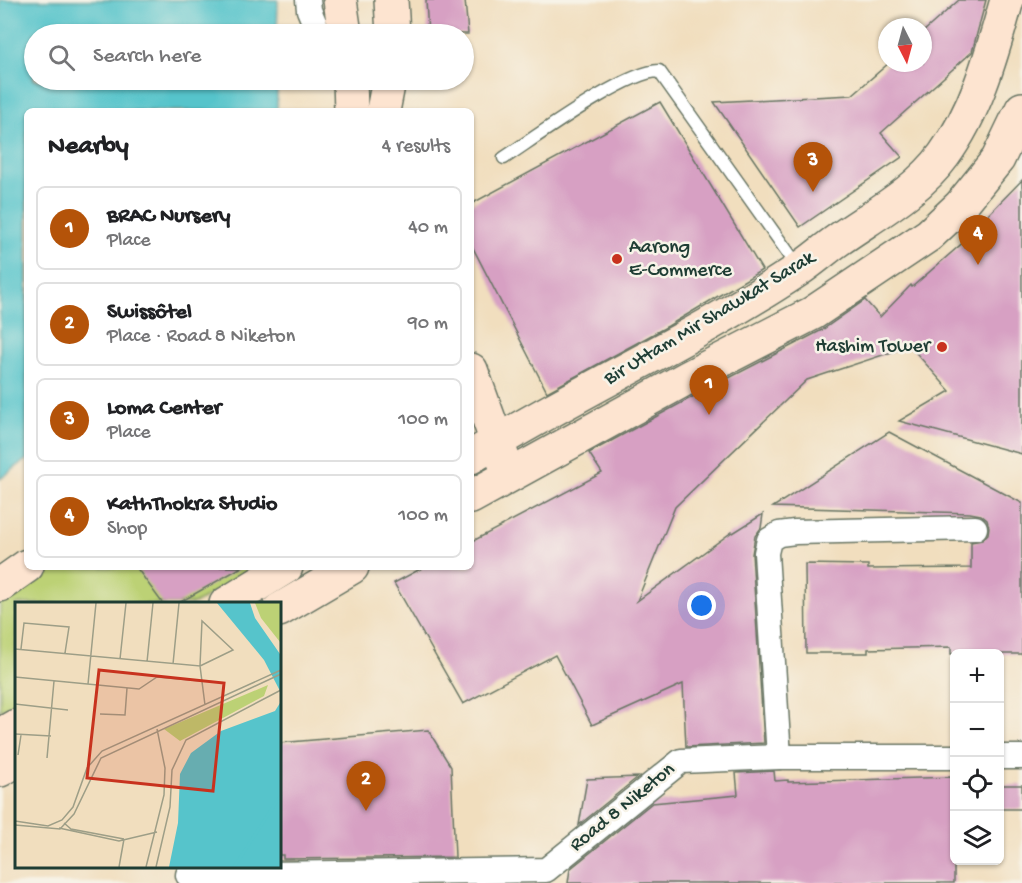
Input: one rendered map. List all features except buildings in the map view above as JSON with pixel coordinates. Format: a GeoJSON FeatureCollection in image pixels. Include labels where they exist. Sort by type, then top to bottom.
{"type":"FeatureCollection","features":[{"type":"Feature","properties":{"kind":"main road"},"geometry":{"type":"LineString","coordinates":[[340,0],[344,24]]}},
{"type":"Feature","properties":{"kind":"main road"},"geometry":{"type":"LineString","coordinates":[[391,0],[392,24]]}},
{"type":"Feature","properties":{"kind":"main road","name":"Bir Uttam Mir Shawkat Sarak"},"geometry":{"type":"LineString","coordinates":[[484,449],[668,347],[800,269],[925,177],[943,157],[960,132],[988,66],[1007,0]]}},
{"type":"Feature","properties":{"kind":"main road"},"geometry":{"type":"LineString","coordinates":[[350,90],[351,108]]}},
{"type":"Feature","properties":{"kind":"main road"},"geometry":{"type":"LineString","coordinates":[[384,108],[387,90]]}},
{"type":"Feature","properties":{"kind":"main road"},"geometry":{"type":"LineString","coordinates":[[397,90],[399,108]]}},
{"type":"Feature","properties":{"kind":"main road"},"geometry":{"type":"LineString","coordinates":[[474,495],[687,378],[813,313],[929,234],[960,206],[998,159],[1022,109]]}},
{"type":"Feature","properties":{"kind":"main road"},"geometry":{"type":"LineString","coordinates":[[474,388],[484,449],[509,474]]}},
{"type":"Feature","properties":{"kind":"main road"},"geometry":{"type":"LineString","coordinates":[[0,585],[24,568]]}},
{"type":"Feature","properties":{"kind":"main road"},"geometry":{"type":"LineString","coordinates":[[229,602],[281,570]]}},
{"type":"Feature","properties":{"kind":"main road"},"geometry":{"type":"LineString","coordinates":[[280,609],[347,570]]}},
{"type":"Feature","properties":{"kind":"main road"},"geometry":{"type":"LineString","coordinates":[[0,735],[15,727]]}},
{"type":"Feature","properties":{"kind":"main road"},"geometry":{"type":"LineString","coordinates":[[0,770],[15,762]]}},
{"type":"Feature","properties":{"kind":"street"},"geometry":{"type":"LineString","coordinates":[[308,0],[315,24]]}},
{"type":"Feature","properties":{"kind":"street"},"geometry":{"type":"LineString","coordinates":[[779,758],[766,553],[769,540],[779,534],[795,532],[975,528]]}},
{"type":"Feature","properties":{"kind":"street","name":"Road 8 Niketon"},"geometry":{"type":"LineString","coordinates":[[188,875],[546,870],[681,760],[950,757]]}},
{"type":"Feature","properties":{"kind":"street"},"geometry":{"type":"LineString","coordinates":[[1004,757],[1022,757]]}},
{"type":"Feature","properties":{"kind":"lane"},"geometry":{"type":"LineString","coordinates":[[504,158],[597,97],[647,71],[659,71],[800,269]]}},
{"type":"Feature","properties":{"kind":"green space"},"geometry":{"type":"Polygon","coordinates":[[[24,570],[255,570],[198,602],[15,602],[15,703],[0,711],[0,586],[24,570]]]}},
{"type":"Feature","properties":{"kind":"water"},"geometry":{"type":"Polygon","coordinates":[[[0,0],[278,0],[277,24],[24,24],[24,90],[277,90],[277,108],[24,108],[24,461],[0,479],[0,0]]]}},
{"type":"Feature","properties":{"kind":"place","name":"Loma Center"},"geometry":{"type":"Point","coordinates":[813,192]}},
{"type":"Feature","properties":{"kind":"place","name":"Aarong E-Commerce"},"geometry":{"type":"Point","coordinates":[617,259]}},
{"type":"Feature","properties":{"kind":"place","name":"KathThokra Studio"},"geometry":{"type":"Point","coordinates":[978,265]}},
{"type":"Feature","properties":{"kind":"place","name":"Hashim Tower"},"geometry":{"type":"Point","coordinates":[942,347]}},
{"type":"Feature","properties":{"kind":"place","name":"BRAC Nursery"},"geometry":{"type":"Point","coordinates":[709,415]}},
{"type":"Feature","properties":{"kind":"place","name":"Swissôtel"},"geometry":{"type":"Point","coordinates":[366,811]}}]}
